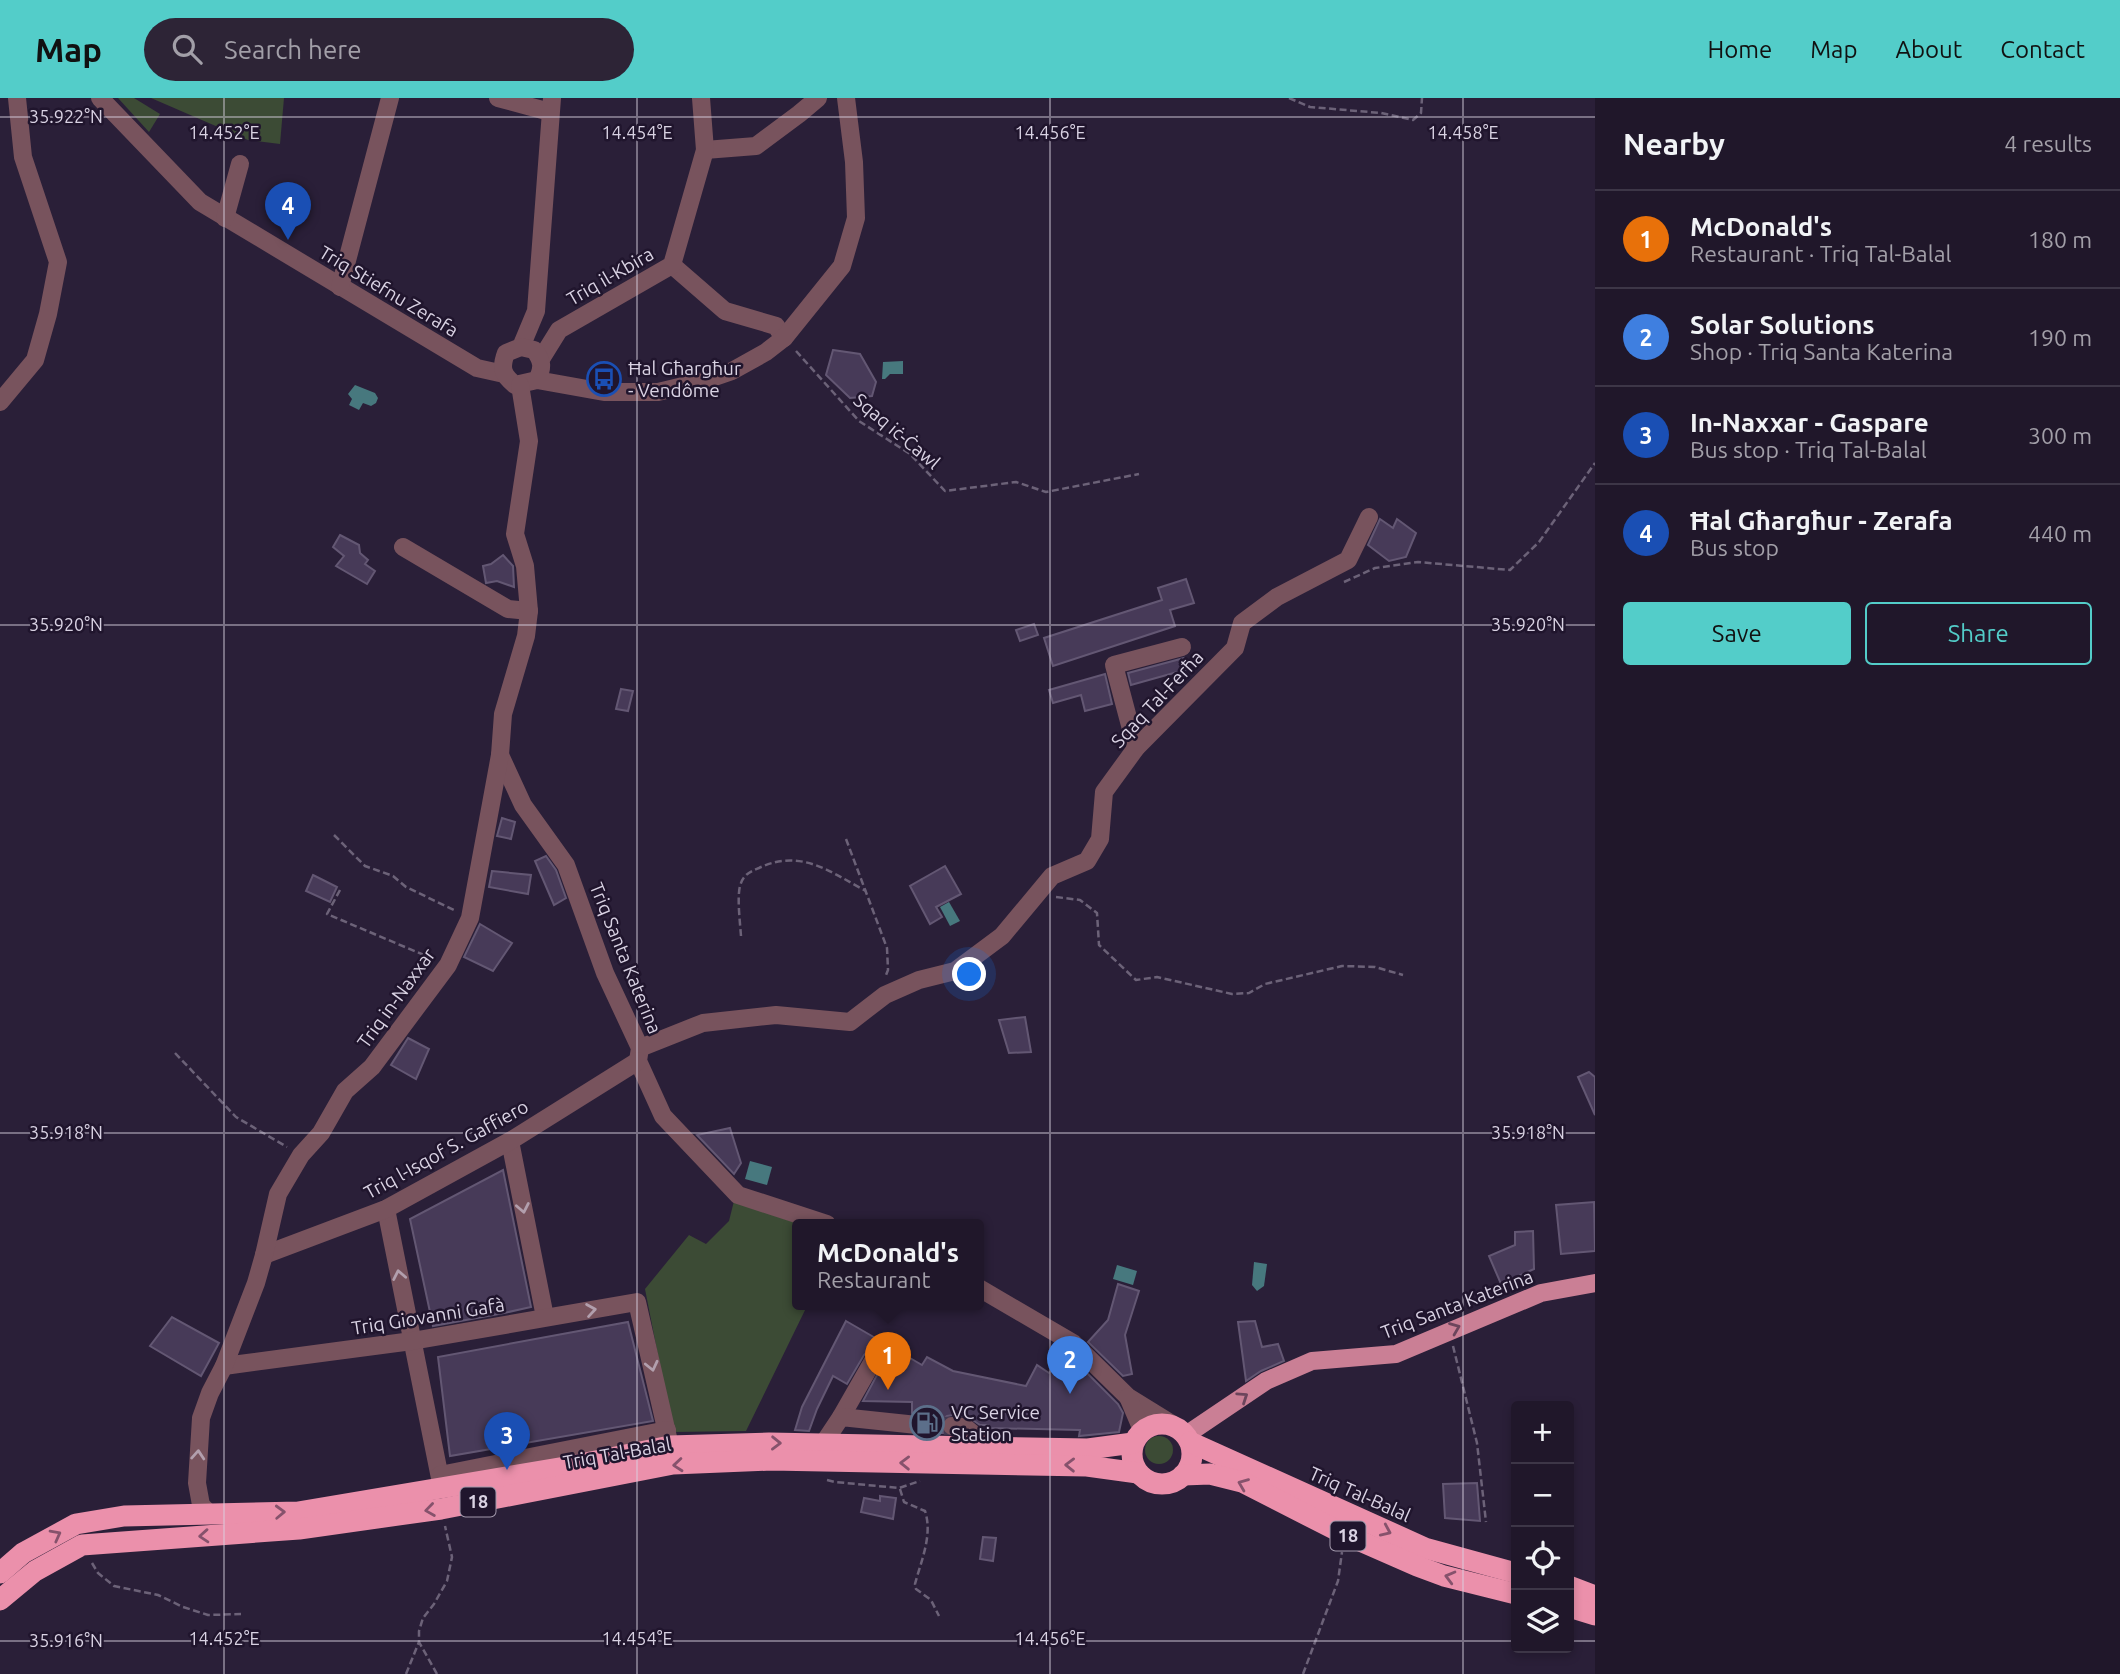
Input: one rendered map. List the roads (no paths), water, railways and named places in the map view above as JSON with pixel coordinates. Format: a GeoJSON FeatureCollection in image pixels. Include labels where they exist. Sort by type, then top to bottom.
{"type":"FeatureCollection","features":[{"type":"Feature","properties":{"kind":"highway","name":"Triq Tal-Balal"},"geometry":{"type":"LineString","coordinates":[[0,1573],[23,1553],[76,1524],[124,1516],[298,1512],[571,1466],[668,1438],[991,1449],[1088,1449],[1138,1436],[1160,1423],[1425,1548],[1511,1572]]}},
{"type":"Feature","properties":{"kind":"highway"},"geometry":{"type":"LineString","coordinates":[[1183,1475],[1192,1459],[1184,1435]]}},
{"type":"Feature","properties":{"kind":"highway"},"geometry":{"type":"LineString","coordinates":[[1138,1436],[1131,1457],[1138,1472]]}},
{"type":"Feature","properties":{"kind":"highway","name":"Triq Tal-Balal"},"geometry":{"type":"LineString","coordinates":[[0,1600],[35,1571],[81,1546],[299,1529],[441,1490],[673,1464],[785,1460],[1087,1466],[1138,1472],[1158,1484],[1172,1482],[1183,1475],[1210,1474],[1242,1482],[1344,1534],[1426,1570],[1511,1593]]}},
{"type":"Feature","properties":{"kind":"highway"},"geometry":{"type":"LineString","coordinates":[[1574,1588],[1595,1596]]}},
{"type":"Feature","properties":{"kind":"highway"},"geometry":{"type":"LineString","coordinates":[[1574,1609],[1595,1615]]}},
{"type":"Feature","properties":{"kind":"main road","name":"Triq Santa Katerina"},"geometry":{"type":"LineString","coordinates":[[1184,1435],[1266,1381],[1312,1361],[1396,1354],[1541,1293],[1595,1283]]}},
{"type":"Feature","properties":{"kind":"street"},"geometry":{"type":"LineString","coordinates":[[0,402],[35,360],[48,314],[58,262],[23,157],[17,98]]}},
{"type":"Feature","properties":{"kind":"street","name":"Triq Stiefnu Zerafa"},"geometry":{"type":"LineString","coordinates":[[100,98],[200,202],[477,368],[504,374]]}},
{"type":"Feature","properties":{"kind":"street"},"geometry":{"type":"LineString","coordinates":[[340,287],[390,98]]}},
{"type":"Feature","properties":{"kind":"street"},"geometry":{"type":"LineString","coordinates":[[498,98],[551,105],[536,311],[521,347]]}},
{"type":"Feature","properties":{"kind":"street","name":"Triq il-Kbira"},"geometry":{"type":"LineString","coordinates":[[541,359],[559,330],[671,265],[705,150],[701,98]]}},
{"type":"Feature","properties":{"kind":"street"},"geometry":{"type":"LineString","coordinates":[[705,150],[756,146],[818,98]]}},
{"type":"Feature","properties":{"kind":"street"},"geometry":{"type":"LineString","coordinates":[[529,383],[542,369],[541,359],[534,350],[521,347],[506,354],[502,365],[504,374],[515,385],[529,383],[604,391],[659,391],[700,382],[732,371],[785,338],[842,266],[856,218],[854,162],[846,98]]}},
{"type":"Feature","properties":{"kind":"street"},"geometry":{"type":"LineString","coordinates":[[225,218],[240,164]]}},
{"type":"Feature","properties":{"kind":"street"},"geometry":{"type":"LineString","coordinates":[[671,265],[725,311],[776,326],[785,338]]}},
{"type":"Feature","properties":{"kind":"street","name":"Triq in-Naxxar"},"geometry":{"type":"LineString","coordinates":[[211,1515],[201,1504],[197,1483],[201,1418],[224,1366],[264,1255],[278,1194],[301,1156],[321,1133],[345,1091],[372,1067],[448,965],[470,918],[500,755],[503,715],[526,636],[529,611],[525,566],[515,534],[529,440],[529,383]]}},
{"type":"Feature","properties":{"kind":"street","name":"Sqaq Tal-Ferħa"},"geometry":{"type":"LineString","coordinates":[[639,1054],[703,1023],[776,1015],[849,1022],[886,995],[919,980],[955,971],[1002,936],[1052,876],[1087,861],[1100,839],[1104,792],[1136,748],[1235,648],[1242,622],[1277,597],[1348,560],[1370,517]]}},
{"type":"Feature","properties":{"kind":"street"},"geometry":{"type":"LineString","coordinates":[[403,547],[508,609],[529,611]]}},
{"type":"Feature","properties":{"kind":"street"},"geometry":{"type":"LineString","coordinates":[[1136,748],[1114,665],[1182,647]]}},
{"type":"Feature","properties":{"kind":"street","name":"Triq Santa Katerina"},"geometry":{"type":"LineString","coordinates":[[500,755],[523,805],[566,865],[605,973],[663,1116],[738,1195],[812,1219]]}},
{"type":"Feature","properties":{"kind":"street","name":"Triq l-Isqof S. Gaffiero"},"geometry":{"type":"LineString","coordinates":[[264,1255],[386,1209],[510,1141],[639,1054]]}},
{"type":"Feature","properties":{"kind":"street"},"geometry":{"type":"LineString","coordinates":[[510,1141],[545,1317]]}},
{"type":"Feature","properties":{"kind":"street"},"geometry":{"type":"LineString","coordinates":[[386,1209],[441,1490]]}},
{"type":"Feature","properties":{"kind":"street"},"geometry":{"type":"LineString","coordinates":[[984,1291],[1073,1343],[1128,1397],[1184,1435]]}},
{"type":"Feature","properties":{"kind":"street","name":"Triq Giovanni Gafà"},"geometry":{"type":"LineString","coordinates":[[224,1366],[411,1341],[637,1303],[668,1438]]}},
{"type":"Feature","properties":{"kind":"street"},"geometry":{"type":"LineString","coordinates":[[824,1444],[873,1361]]}},
{"type":"Feature","properties":{"kind":"street"},"geometry":{"type":"LineString","coordinates":[[1128,1397],[1138,1436]]}},
{"type":"Feature","properties":{"kind":"street"},"geometry":{"type":"LineString","coordinates":[[841,1417],[917,1425]]}},
{"type":"Feature","properties":{"kind":"street"},"geometry":{"type":"LineString","coordinates":[[952,1426],[965,1427],[991,1449]]}},
{"type":"Feature","properties":{"kind":"tunnel"},"geometry":{"type":"LineString","coordinates":[[917,1425],[952,1426]]}},
{"type":"Feature","properties":{"kind":"place","name":"Ħal Għargħur - Zerafa"},"geometry":{"type":"Point","coordinates":[288,240]}},
{"type":"Feature","properties":{"kind":"place","name":"Ħal Għargħur - Vendôme"},"geometry":{"type":"Point","coordinates":[604,379]}},
{"type":"Feature","properties":{"kind":"place","name":"McDonald's"},"geometry":{"type":"Point","coordinates":[888,1390]}},
{"type":"Feature","properties":{"kind":"place","name":"Solar Solutions"},"geometry":{"type":"Point","coordinates":[1070,1394]}},
{"type":"Feature","properties":{"kind":"place","name":"VC Service Station"},"geometry":{"type":"Point","coordinates":[927,1423]}},
{"type":"Feature","properties":{"kind":"place","name":"In-Naxxar - Gaspare"},"geometry":{"type":"Point","coordinates":[507,1470]}}]}
